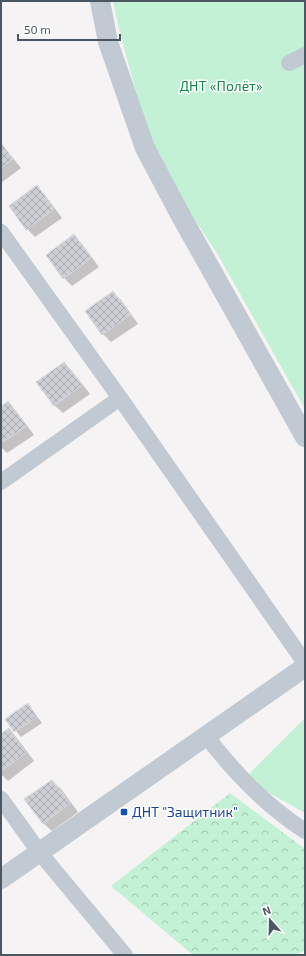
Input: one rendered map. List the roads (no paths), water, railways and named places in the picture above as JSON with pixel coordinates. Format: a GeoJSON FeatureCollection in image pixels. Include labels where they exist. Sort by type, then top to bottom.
{"type":"FeatureCollection","features":[{"type":"Feature","properties":{"kind":"street"},"geometry":{"type":"LineString","coordinates":[[100,1],[108,42],[145,148],[181,216],[305,437]]}},
{"type":"Feature","properties":{"kind":"street"},"geometry":{"type":"LineString","coordinates":[[289,63],[305,56]]}},
{"type":"Feature","properties":{"kind":"street"},"geometry":{"type":"LineString","coordinates":[[1,232],[120,398],[305,663]]}},
{"type":"Feature","properties":{"kind":"street"},"geometry":{"type":"LineString","coordinates":[[1,482],[120,398]]}},
{"type":"Feature","properties":{"kind":"street"},"geometry":{"type":"LineString","coordinates":[[1,879],[305,667]]}},
{"type":"Feature","properties":{"kind":"street"},"geometry":{"type":"LineString","coordinates":[[206,736],[232,768],[262,799],[305,831]]}},
{"type":"Feature","properties":{"kind":"street"},"geometry":{"type":"LineString","coordinates":[[1,799],[40,853],[124,955]]}},
{"type":"Feature","properties":{"kind":"place","name":"ДНТ \"Защитник\""},"geometry":{"type":"Point","coordinates":[124,812]}},
{"type":"Feature","properties":{"kind":"park label","name":"ДНТ «Полёт»"},"geometry":{"type":"Point","coordinates":[221,86]}}]}
